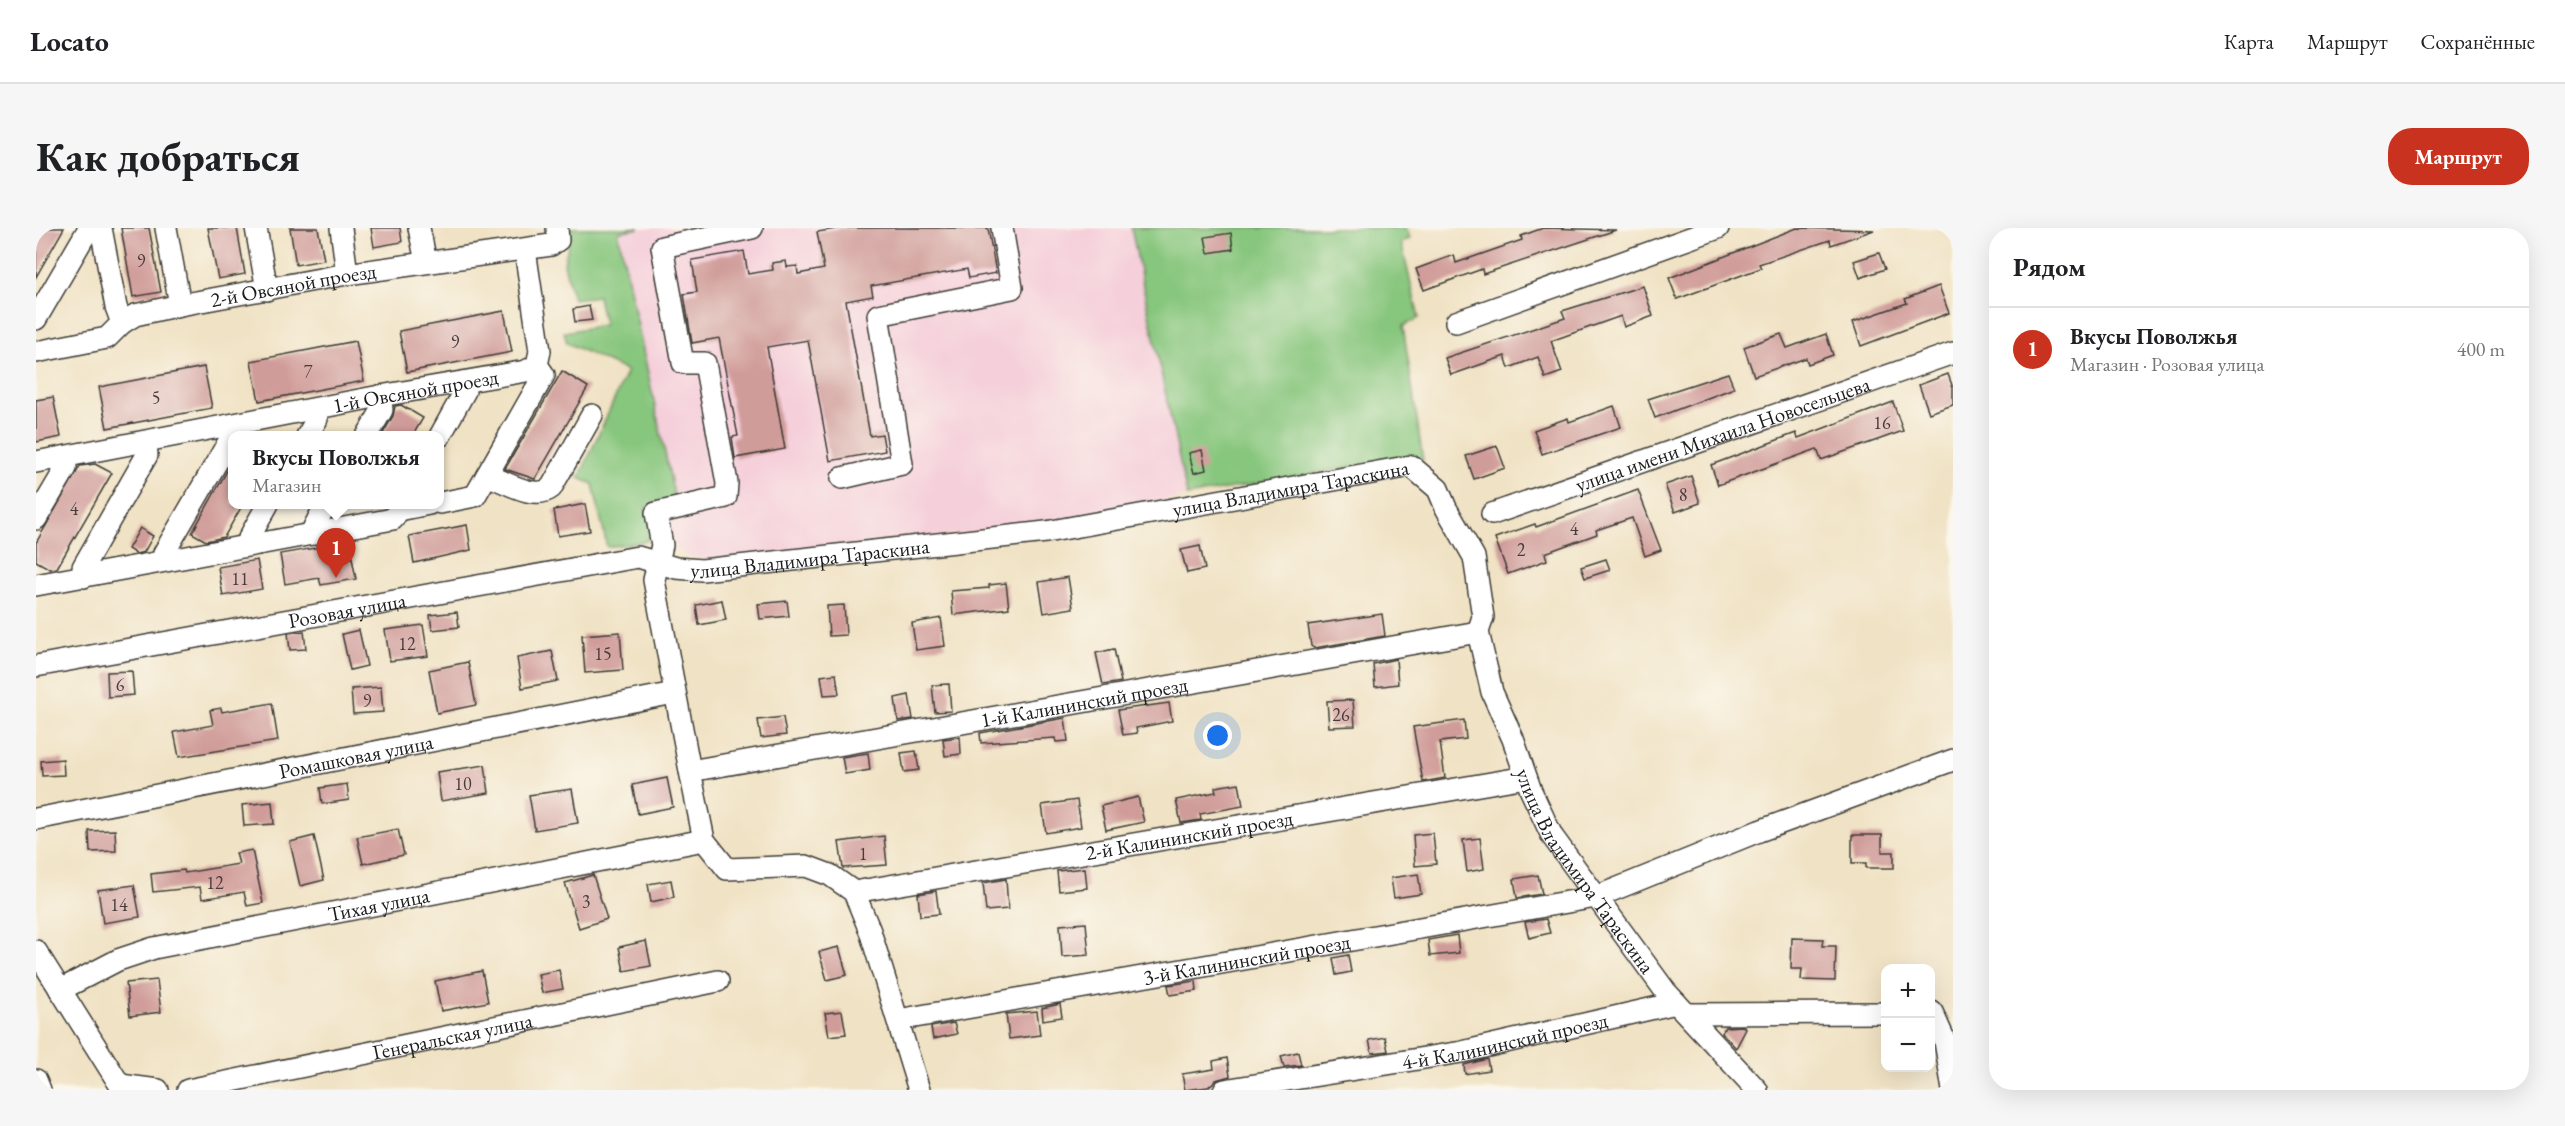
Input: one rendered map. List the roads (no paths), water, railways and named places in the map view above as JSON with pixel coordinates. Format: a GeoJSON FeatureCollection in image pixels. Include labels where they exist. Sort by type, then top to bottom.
{"type":"FeatureCollection","features":[{"type":"Feature","properties":{"kind":"street"},"geometry":{"type":"LineString","coordinates":[[36,319],[89,228]]}},
{"type":"Feature","properties":{"kind":"street"},"geometry":{"type":"LineString","coordinates":[[101,228],[116,307],[122,323]]}},
{"type":"Feature","properties":{"kind":"street"},"geometry":{"type":"LineString","coordinates":[[166,228],[180,305]]}},
{"type":"Feature","properties":{"kind":"street"},"geometry":{"type":"LineString","coordinates":[[256,228],[267,290]]}},
{"type":"Feature","properties":{"kind":"street"},"geometry":{"type":"LineString","coordinates":[[340,228],[347,274]]}},
{"type":"Feature","properties":{"kind":"street"},"geometry":{"type":"LineString","coordinates":[[419,228],[426,262]]}},
{"type":"Feature","properties":{"kind":"street"},"geometry":{"type":"LineString","coordinates":[[752,228],[663,247],[683,363],[705,363],[727,483],[726,497],[656,513],[662,544],[654,580],[674,693],[704,840],[727,869],[806,866],[830,875],[854,892],[870,931],[919,1090]]}},
{"type":"Feature","properties":{"kind":"street"},"geometry":{"type":"LineString","coordinates":[[842,478],[902,464],[878,315],[1012,288],[1002,228]]}},
{"type":"Feature","properties":{"kind":"street"},"geometry":{"type":"LineString","coordinates":[[1456,322],[1718,228]]}},
{"type":"Feature","properties":{"kind":"street","name":"2-й Овсяной проезд"},"geometry":{"type":"LineString","coordinates":[[36,352],[107,338],[122,323],[135,315],[347,274],[525,250],[551,245],[557,234]]}},
{"type":"Feature","properties":{"kind":"street"},"geometry":{"type":"LineString","coordinates":[[444,502],[475,496],[544,375],[537,365],[540,351],[525,250]]}},
{"type":"Feature","properties":{"kind":"street","name":"улица имени Михаила Новосельцева"},"geometry":{"type":"LineString","coordinates":[[1492,514],[1953,353]]}},
{"type":"Feature","properties":{"kind":"street","name":"1-й Овсяной проезд"},"geometry":{"type":"LineString","coordinates":[[36,462],[146,443],[380,396],[526,371],[537,365]]}},
{"type":"Feature","properties":{"kind":"street"},"geometry":{"type":"LineString","coordinates":[[443,431],[465,391],[464,382]]}},
{"type":"Feature","properties":{"kind":"street"},"geometry":{"type":"LineString","coordinates":[[369,431],[382,410],[380,396]]}},
{"type":"Feature","properties":{"kind":"street"},"geometry":{"type":"LineString","coordinates":[[309,431],[316,420],[315,410]]}},
{"type":"Feature","properties":{"kind":"street"},"geometry":{"type":"LineString","coordinates":[[487,475],[532,492],[546,492],[551,488],[591,415]]}},
{"type":"Feature","properties":{"kind":"street"},"geometry":{"type":"LineString","coordinates":[[231,425],[232,431]]}},
{"type":"Feature","properties":{"kind":"street"},"geometry":{"type":"LineString","coordinates":[[84,577],[83,567],[147,455],[146,443]]}},
{"type":"Feature","properties":{"kind":"street"},"geometry":{"type":"LineString","coordinates":[[166,560],[164,553],[228,443]]}},
{"type":"Feature","properties":{"kind":"street"},"geometry":{"type":"LineString","coordinates":[[36,519],[66,468],[65,457]]}},
{"type":"Feature","properties":{"kind":"street","name":"улица Владимира Тараскина"},"geometry":{"type":"LineString","coordinates":[[657,563],[702,570],[1046,532],[1411,465],[1438,489],[1446,508],[1474,557],[1483,617],[1478,632],[1492,692],[1552,836],[1681,1009],[1757,1090]]}},
{"type":"Feature","properties":{"kind":"street"},"geometry":{"type":"LineString","coordinates":[[249,545],[249,538],[265,509]]}},
{"type":"Feature","properties":{"kind":"street"},"geometry":{"type":"LineString","coordinates":[[314,534],[314,527],[323,509]]}},
{"type":"Feature","properties":{"kind":"street"},"geometry":{"type":"LineString","coordinates":[[36,585],[393,519],[399,509]]}},
{"type":"Feature","properties":{"kind":"street","name":"Розовая улица"},"geometry":{"type":"LineString","coordinates":[[36,666],[638,557],[657,563]]}},
{"type":"Feature","properties":{"kind":"street","name":"1-й Калининский проезд"},"geometry":{"type":"LineString","coordinates":[[690,771],[1478,632]]}},
{"type":"Feature","properties":{"kind":"street","name":"Ромашковая улица"},"geometry":{"type":"LineString","coordinates":[[36,819],[674,693]]}},
{"type":"Feature","properties":{"kind":"street","name":"3-й Калининский проезд"},"geometry":{"type":"LineString","coordinates":[[898,1020],[1596,897],[1759,831],[1953,760]]}},
{"type":"Feature","properties":{"kind":"street","name":"2-й Калининский проезд"},"geometry":{"type":"LineString","coordinates":[[854,892],[1526,777]]}},
{"type":"Feature","properties":{"kind":"street","name":"Тихая улица"},"geometry":{"type":"LineString","coordinates":[[60,990],[118,960],[154,948],[704,840]]}},
{"type":"Feature","properties":{"kind":"street"},"geometry":{"type":"LineString","coordinates":[[36,951],[122,1087],[158,1090]]}},
{"type":"Feature","properties":{"kind":"street","name":"Генеральская улица"},"geometry":{"type":"LineString","coordinates":[[188,1090],[718,981]]}},
{"type":"Feature","properties":{"kind":"street","name":"4-й Калининский проезд"},"geometry":{"type":"LineString","coordinates":[[1224,1090],[1462,1052],[1681,1009],[1881,1012]]}},
{"type":"Feature","properties":{"kind":"street"},"geometry":{"type":"LineString","coordinates":[[1938,1012],[1953,1090]]}},
{"type":"Feature","properties":{"kind":"street"},"geometry":{"type":"LineString","coordinates":[[36,1080],[40,1090]]}},
{"type":"Feature","properties":{"kind":"place","name":"Вкусы Поволжья"},"geometry":{"type":"Point","coordinates":[336,578]}}]}
